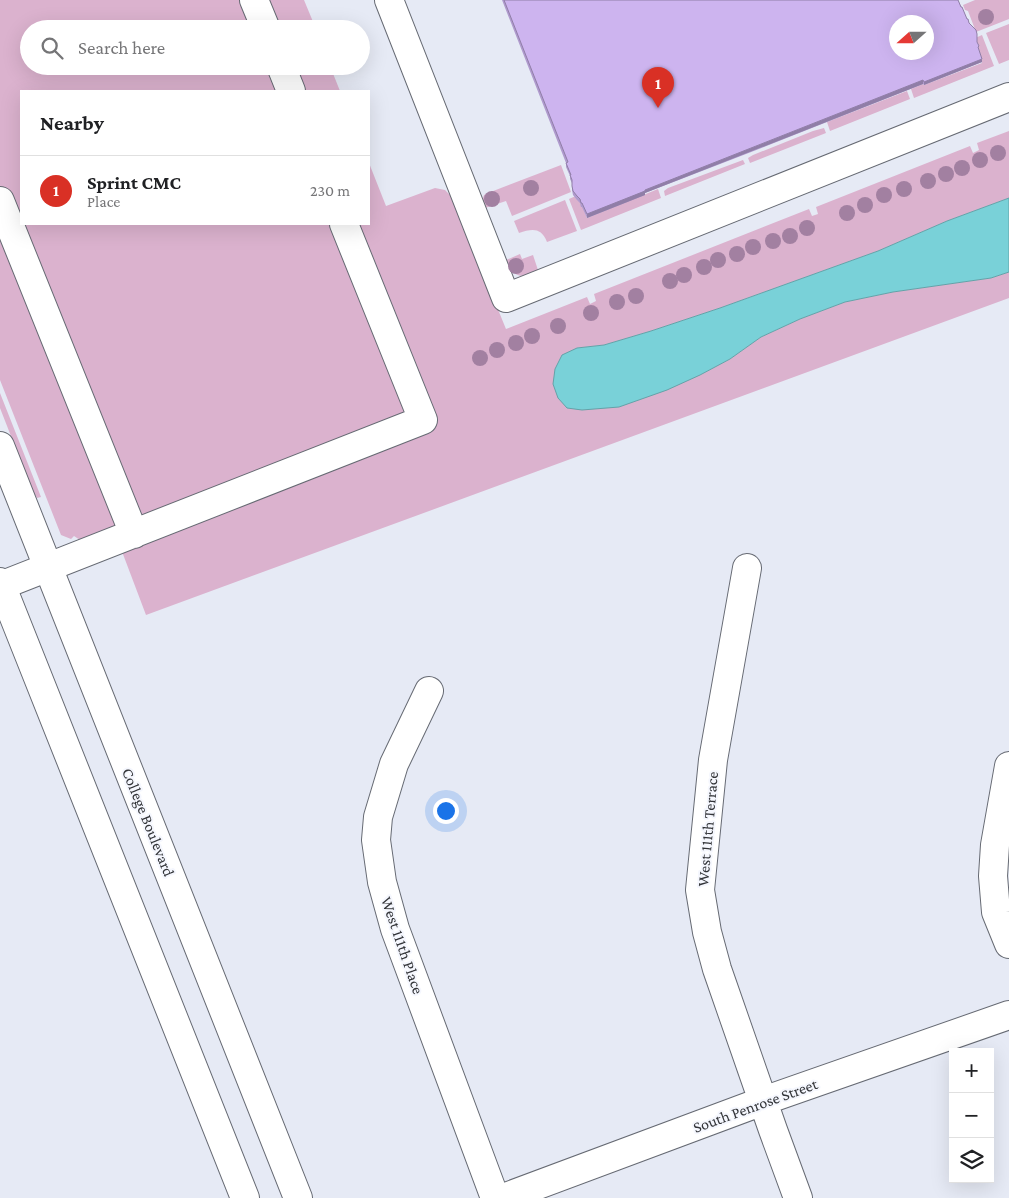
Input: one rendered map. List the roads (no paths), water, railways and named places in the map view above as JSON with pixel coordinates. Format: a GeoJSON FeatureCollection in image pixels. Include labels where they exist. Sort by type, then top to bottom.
{"type":"FeatureCollection","features":[{"type":"Feature","properties":{"kind":"street"},"geometry":{"type":"LineString","coordinates":[[254,0],[262,20]]}},
{"type":"Feature","properties":{"kind":"street"},"geometry":{"type":"LineString","coordinates":[[389,0],[506,298],[1009,97]]}},
{"type":"Feature","properties":{"kind":"street"},"geometry":{"type":"LineString","coordinates":[[285,75],[291,90]]}},
{"type":"Feature","properties":{"kind":"street"},"geometry":{"type":"LineString","coordinates":[[0,200],[134,534]]}},
{"type":"Feature","properties":{"kind":"street"},"geometry":{"type":"LineString","coordinates":[[245,1198],[0,585],[49,568],[423,420],[344,225]]}},
{"type":"Feature","properties":{"kind":"street","name":"College Boulevard"},"geometry":{"type":"LineString","coordinates":[[0,446],[298,1198]]}},
{"type":"Feature","properties":{"kind":"street","name":"West 111th Terrace"},"geometry":{"type":"LineString","coordinates":[[747,568],[713,760],[700,890],[707,932],[717,969],[798,1198]]}},
{"type":"Feature","properties":{"kind":"street","name":"West 111th Place"},"geometry":{"type":"LineString","coordinates":[[429,690],[394,764],[378,817],[376,840],[382,882],[395,929],[495,1198]]}},
{"type":"Feature","properties":{"kind":"street"},"geometry":{"type":"LineString","coordinates":[[1009,766],[995,845],[993,876],[996,912],[1009,944]]}},
{"type":"Feature","properties":{"kind":"street","name":"South Penrose Street"},"geometry":{"type":"LineString","coordinates":[[503,1198],[763,1101],[1009,1015]]}},
{"type":"Feature","properties":{"kind":"water"},"geometry":{"type":"Polygon","coordinates":[[[1009,198],[1009,272],[991,278],[893,292],[845,302],[800,319],[761,337],[730,359],[700,375],[667,390],[619,407],[582,410],[567,408],[558,398],[553,384],[555,369],[562,355],[577,348],[604,345],[720,308],[878,251],[947,221],[1009,198]]]}},
{"type":"Feature","properties":{"kind":"place","name":"Sprint CMC"},"geometry":{"type":"Point","coordinates":[658,108]}}]}
